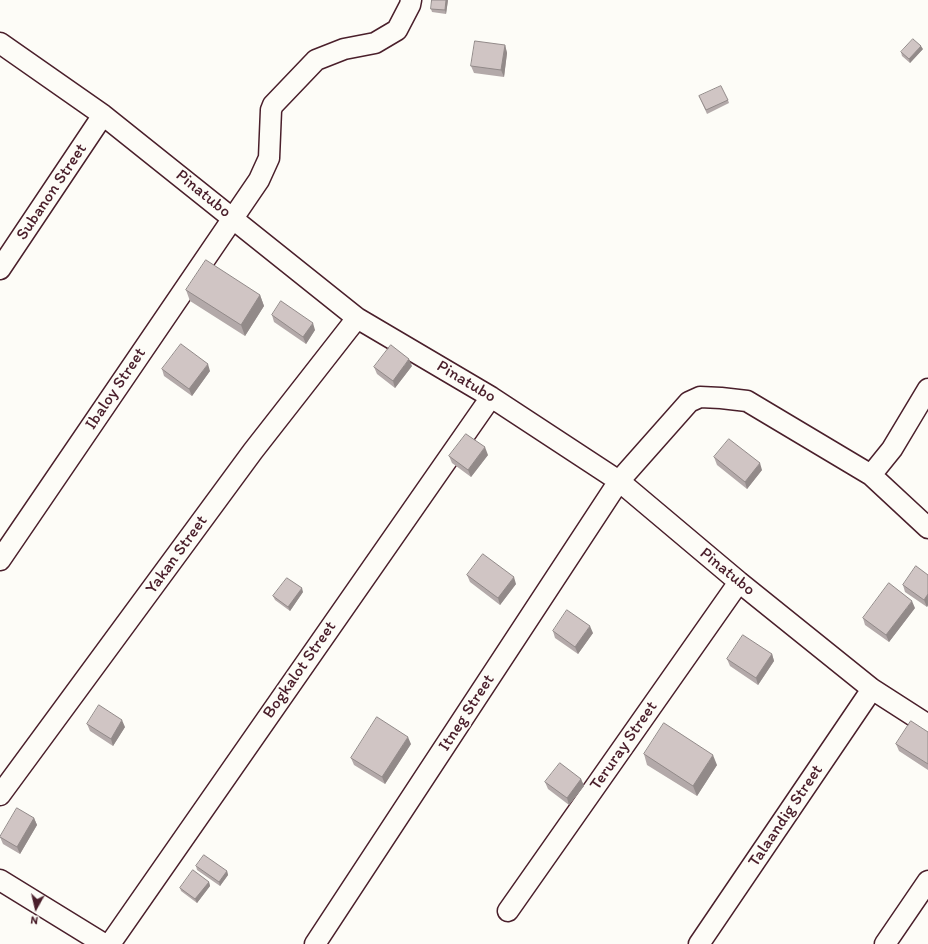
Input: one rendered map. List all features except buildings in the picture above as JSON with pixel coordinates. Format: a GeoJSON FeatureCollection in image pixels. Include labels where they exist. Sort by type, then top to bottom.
{"type":"FeatureCollection","features":[{"type":"Feature","properties":{"kind":"street","name":"Ibaloy Street"},"geometry":{"type":"LineString","coordinates":[[0,560],[259,180],[269,158],[272,105],[316,60],[344,49],[375,43],[397,30],[410,5],[411,0]]}},
{"type":"Feature","properties":{"kind":"street","name":"Pinatubo"},"geometry":{"type":"LineString","coordinates":[[0,43],[103,115],[357,318],[491,397],[619,482],[739,582],[872,689],[928,725]]}},
{"type":"Feature","properties":{"kind":"street","name":"Subanon Street"},"geometry":{"type":"LineString","coordinates":[[0,269],[103,115]]}},
{"type":"Feature","properties":{"kind":"street","name":"Yakan Street"},"geometry":{"type":"LineString","coordinates":[[0,795],[253,451],[357,318]]}},
{"type":"Feature","properties":{"kind":"street"},"geometry":{"type":"LineString","coordinates":[[871,475],[892,449],[928,389]]}},
{"type":"Feature","properties":{"kind":"street","name":"Bogkalot Street"},"geometry":{"type":"LineString","coordinates":[[110,944],[491,397]]}},
{"type":"Feature","properties":{"kind":"street","name":"Itneg Street"},"geometry":{"type":"LineString","coordinates":[[315,944],[619,482],[689,402],[700,397],[721,398],[747,402],[871,475],[928,528]]}},
{"type":"Feature","properties":{"kind":"street","name":"Teruray Street"},"geometry":{"type":"LineString","coordinates":[[508,911],[739,582]]}},
{"type":"Feature","properties":{"kind":"street","name":"Talaandig Street"},"geometry":{"type":"LineString","coordinates":[[699,944],[872,689]]}},
{"type":"Feature","properties":{"kind":"street"},"geometry":{"type":"LineString","coordinates":[[0,880],[104,944]]}},
{"type":"Feature","properties":{"kind":"street"},"geometry":{"type":"LineString","coordinates":[[885,944],[928,881]]}}]}
